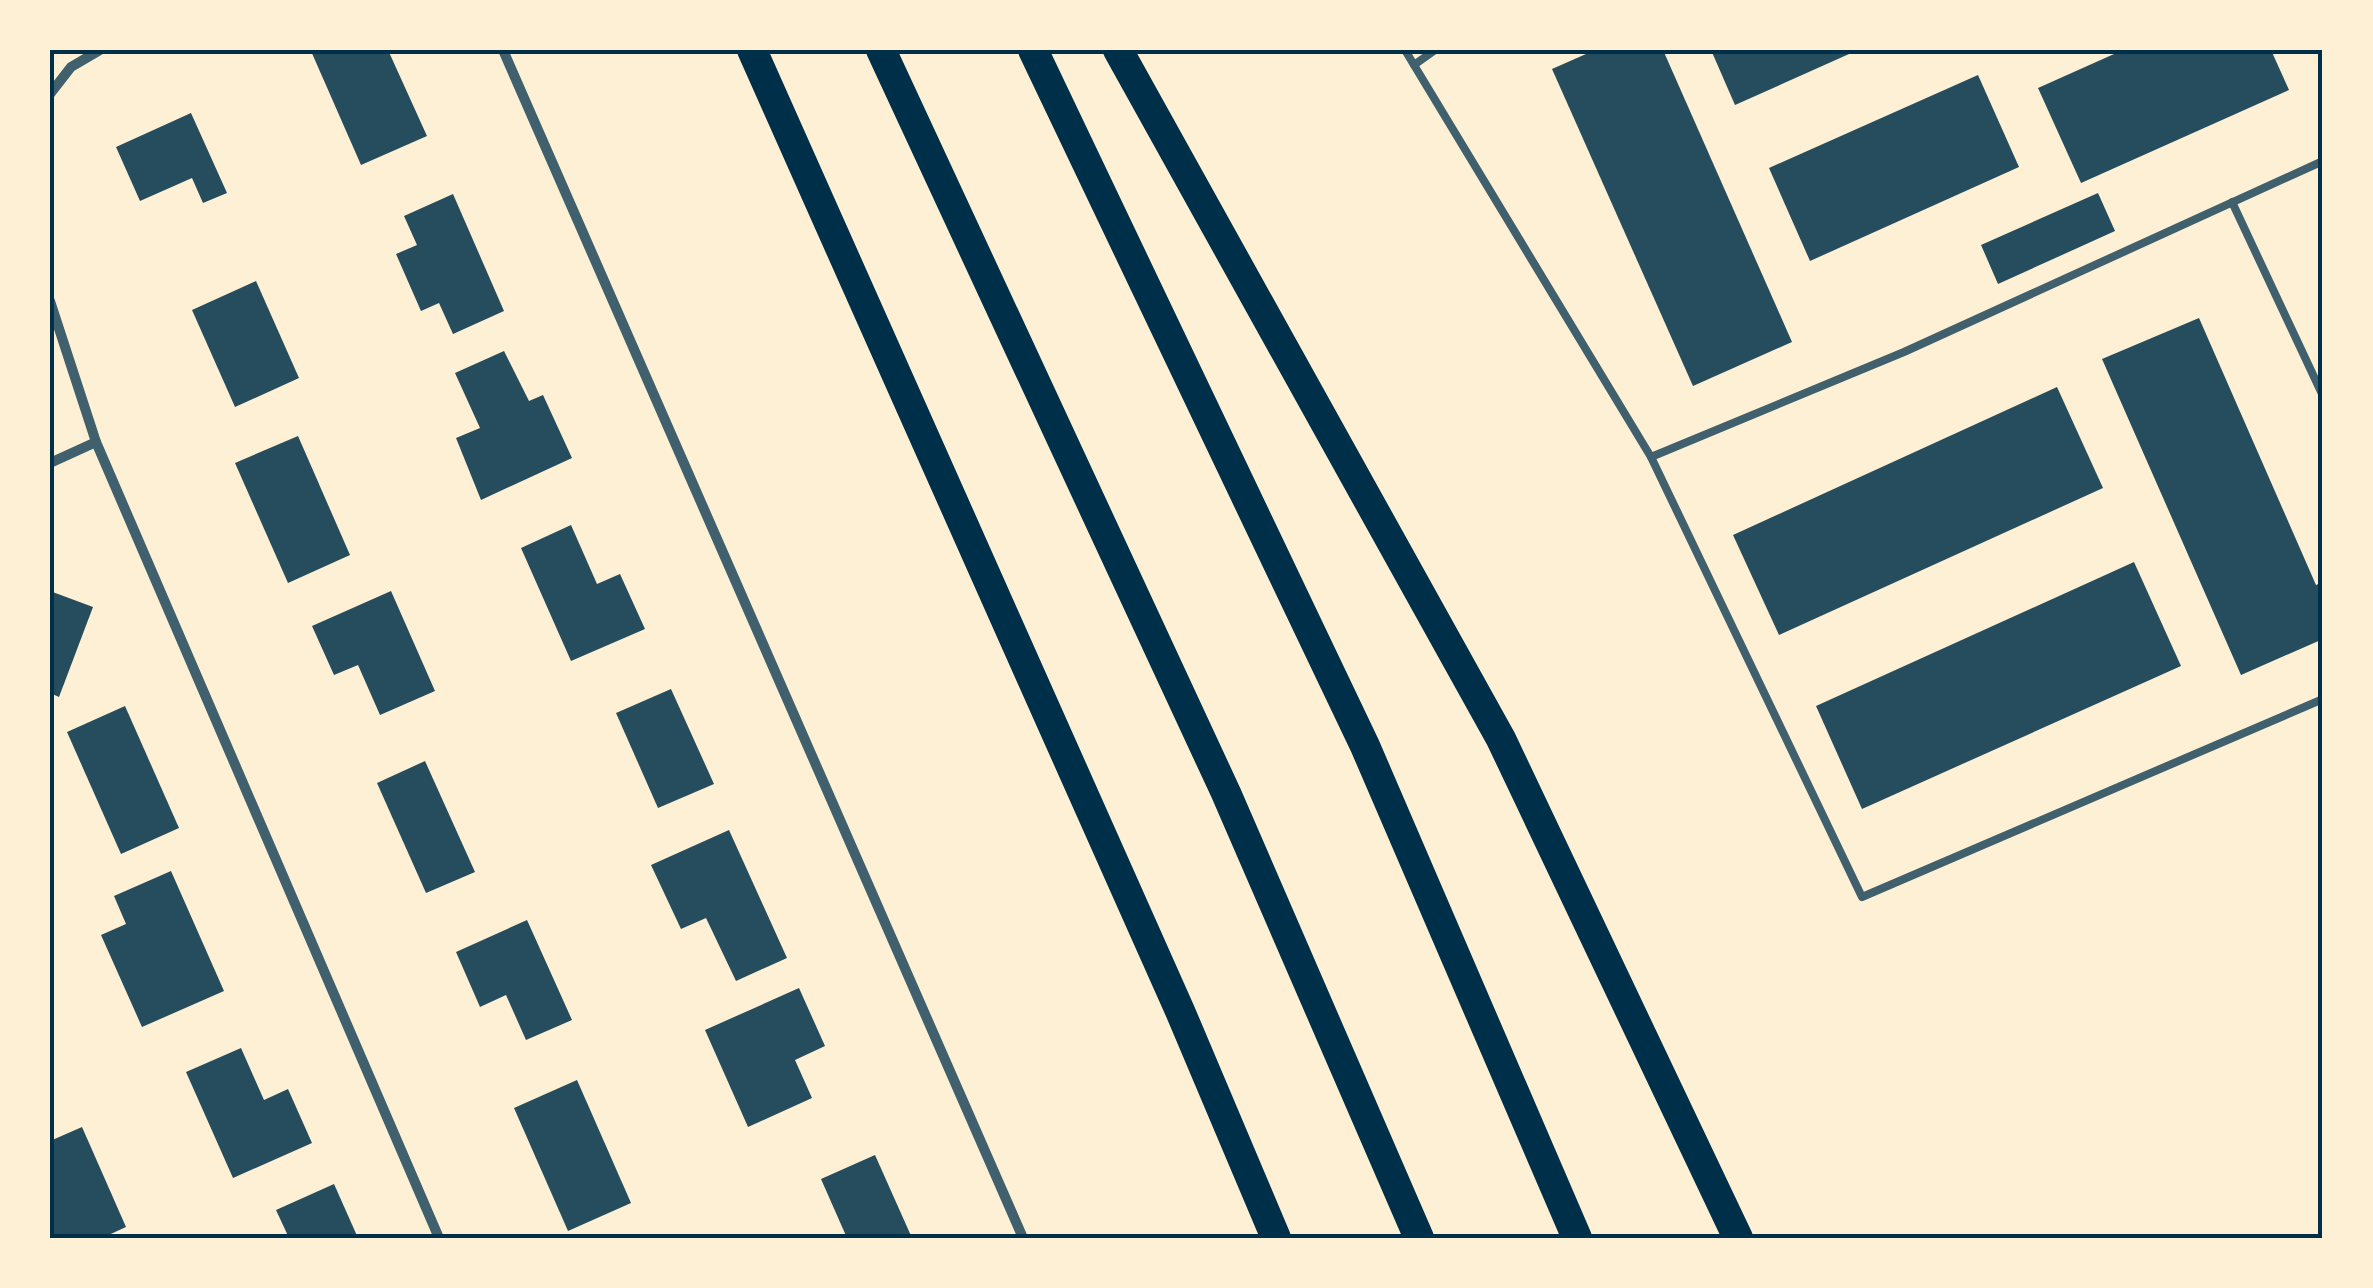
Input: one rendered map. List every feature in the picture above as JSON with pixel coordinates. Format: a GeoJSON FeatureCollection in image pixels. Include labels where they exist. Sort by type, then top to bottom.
{"type":"FeatureCollection","features":[{"type":"Feature","properties":{"kind":"highway"},"geometry":{"type":"LineString","coordinates":[[752,50],[1180,1010],[1276,1238]]}},
{"type":"Feature","properties":{"kind":"highway"},"geometry":{"type":"LineString","coordinates":[[881,50],[1226,793],[1419,1238]]}},
{"type":"Feature","properties":{"kind":"highway"},"geometry":{"type":"LineString","coordinates":[[1034,50],[1365,746],[1577,1238]]}},
{"type":"Feature","properties":{"kind":"highway"},"geometry":{"type":"LineString","coordinates":[[1118,50],[1501,739],[1738,1238]]}},
{"type":"Feature","properties":{"kind":"street"},"geometry":{"type":"LineString","coordinates":[[50,94],[70,67],[100,50]]}},
{"type":"Feature","properties":{"kind":"street"},"geometry":{"type":"LineString","coordinates":[[503,50],[1023,1238]]}},
{"type":"Feature","properties":{"kind":"street"},"geometry":{"type":"LineString","coordinates":[[50,301],[96,442],[439,1238]]}},
{"type":"Feature","properties":{"kind":"street"},"geometry":{"type":"LineString","coordinates":[[50,463],[96,442]]}},
{"type":"Feature","properties":{"kind":"lane"},"geometry":{"type":"LineString","coordinates":[[1406,50],[1651,457],[1862,897],[2323,699]]}},
{"type":"Feature","properties":{"kind":"lane"},"geometry":{"type":"LineString","coordinates":[[1414,64],[1435,50]]}},
{"type":"Feature","properties":{"kind":"lane"},"geometry":{"type":"LineString","coordinates":[[1651,457],[1904,352],[2323,161]]}},
{"type":"Feature","properties":{"kind":"lane"},"geometry":{"type":"LineString","coordinates":[[2232,202],[2323,396]]}},
{"type":"Feature","properties":{"kind":"building"},"geometry":{"type":"Polygon","coordinates":[[[388,50],[427,136],[361,165],[311,51],[388,50]]]}},
{"type":"Feature","properties":{"kind":"building"},"geometry":{"type":"Polygon","coordinates":[[[1595,50],[1663,50],[1792,342],[1693,386],[1552,69],[1595,50]]]}},
{"type":"Feature","properties":{"kind":"building"},"geometry":{"type":"Polygon","coordinates":[[[1711,50],[1858,50],[1735,105],[1711,50]]]}},
{"type":"Feature","properties":{"kind":"building"},"geometry":{"type":"Polygon","coordinates":[[[2123,50],[2271,50],[2289,90],[2081,183],[2038,88],[2123,50]]]}},
{"type":"Feature","properties":{"kind":"building"},"geometry":{"type":"Polygon","coordinates":[[[1978,75],[2019,167],[1810,261],[1769,168],[1978,75]]]}},
{"type":"Feature","properties":{"kind":"building"},"geometry":{"type":"Polygon","coordinates":[[[191,113],[227,193],[203,203],[192,178],[140,201],[116,147],[191,113]]]}},
{"type":"Feature","properties":{"kind":"building"},"geometry":{"type":"Polygon","coordinates":[[[2098,193],[2115,231],[1998,284],[1981,245],[2098,193]]]}},
{"type":"Feature","properties":{"kind":"building"},"geometry":{"type":"Polygon","coordinates":[[[453,194],[504,311],[453,334],[439,303],[421,311],[396,254],[417,245],[404,216],[453,194]]]}},
{"type":"Feature","properties":{"kind":"building"},"geometry":{"type":"Polygon","coordinates":[[[256,281],[299,378],[235,407],[192,310],[256,281]]]}},
{"type":"Feature","properties":{"kind":"building"},"geometry":{"type":"Polygon","coordinates":[[[2199,318],[2316,585],[2323,582],[2323,639],[2241,675],[2102,359],[2199,318]]]}},
{"type":"Feature","properties":{"kind":"building"},"geometry":{"type":"Polygon","coordinates":[[[504,351],[529,401],[543,395],[572,458],[481,500],[456,438],[480,428],[455,373],[504,351]]]}},
{"type":"Feature","properties":{"kind":"building"},"geometry":{"type":"Polygon","coordinates":[[[2057,387],[2103,488],[1779,635],[1733,535],[2057,387]]]}},
{"type":"Feature","properties":{"kind":"building"},"geometry":{"type":"Polygon","coordinates":[[[298,436],[350,555],[288,583],[235,463],[298,436]]]}},
{"type":"Feature","properties":{"kind":"building"},"geometry":{"type":"Polygon","coordinates":[[[571,525],[597,584],[620,574],[645,629],[571,661],[521,548],[571,525]]]}},
{"type":"Feature","properties":{"kind":"building"},"geometry":{"type":"Polygon","coordinates":[[[2134,562],[2181,666],[1862,809],[1816,706],[2134,562]]]}},
{"type":"Feature","properties":{"kind":"building"},"geometry":{"type":"Polygon","coordinates":[[[50,591],[93,607],[59,697],[50,693],[50,591]]]}},
{"type":"Feature","properties":{"kind":"building"},"geometry":{"type":"Polygon","coordinates":[[[391,591],[435,691],[380,715],[358,665],[334,675],[312,626],[391,591]]]}},
{"type":"Feature","properties":{"kind":"building"},"geometry":{"type":"Polygon","coordinates":[[[671,689],[714,784],[658,808],[616,713],[671,689]]]}},
{"type":"Feature","properties":{"kind":"building"},"geometry":{"type":"Polygon","coordinates":[[[125,706],[179,828],[121,854],[67,732],[125,706]]]}},
{"type":"Feature","properties":{"kind":"building"},"geometry":{"type":"Polygon","coordinates":[[[425,761],[475,872],[426,893],[377,783],[425,761]]]}},
{"type":"Feature","properties":{"kind":"building"},"geometry":{"type":"Polygon","coordinates":[[[729,830],[787,958],[736,981],[706,918],[681,929],[651,865],[729,830]]]}},
{"type":"Feature","properties":{"kind":"building"},"geometry":{"type":"Polygon","coordinates":[[[171,871],[224,991],[142,1027],[101,935],[126,924],[114,896],[171,871]]]}},
{"type":"Feature","properties":{"kind":"building"},"geometry":{"type":"Polygon","coordinates":[[[527,920],[572,1020],[526,1040],[506,995],[480,1007],[456,952],[527,920]]]}},
{"type":"Feature","properties":{"kind":"building"},"geometry":{"type":"Polygon","coordinates":[[[799,988],[825,1046],[795,1060],[812,1098],[748,1127],[705,1030],[799,988]]]}},
{"type":"Feature","properties":{"kind":"building"},"geometry":{"type":"Polygon","coordinates":[[[241,1048],[264,1100],[288,1089],[312,1143],[233,1178],[186,1072],[241,1048]]]}},
{"type":"Feature","properties":{"kind":"building"},"geometry":{"type":"Polygon","coordinates":[[[577,1080],[631,1203],[568,1231],[514,1108],[577,1080]]]}},
{"type":"Feature","properties":{"kind":"building"},"geometry":{"type":"Polygon","coordinates":[[[82,1127],[126,1227],[102,1238],[51,1238],[50,1141],[82,1127]]]}},
{"type":"Feature","properties":{"kind":"building"},"geometry":{"type":"Polygon","coordinates":[[[875,1155],[912,1238],[847,1238],[821,1179],[875,1155]]]}},
{"type":"Feature","properties":{"kind":"building"},"geometry":{"type":"Polygon","coordinates":[[[334,1184],[358,1238],[289,1238],[276,1210],[334,1184]]]}}]}
